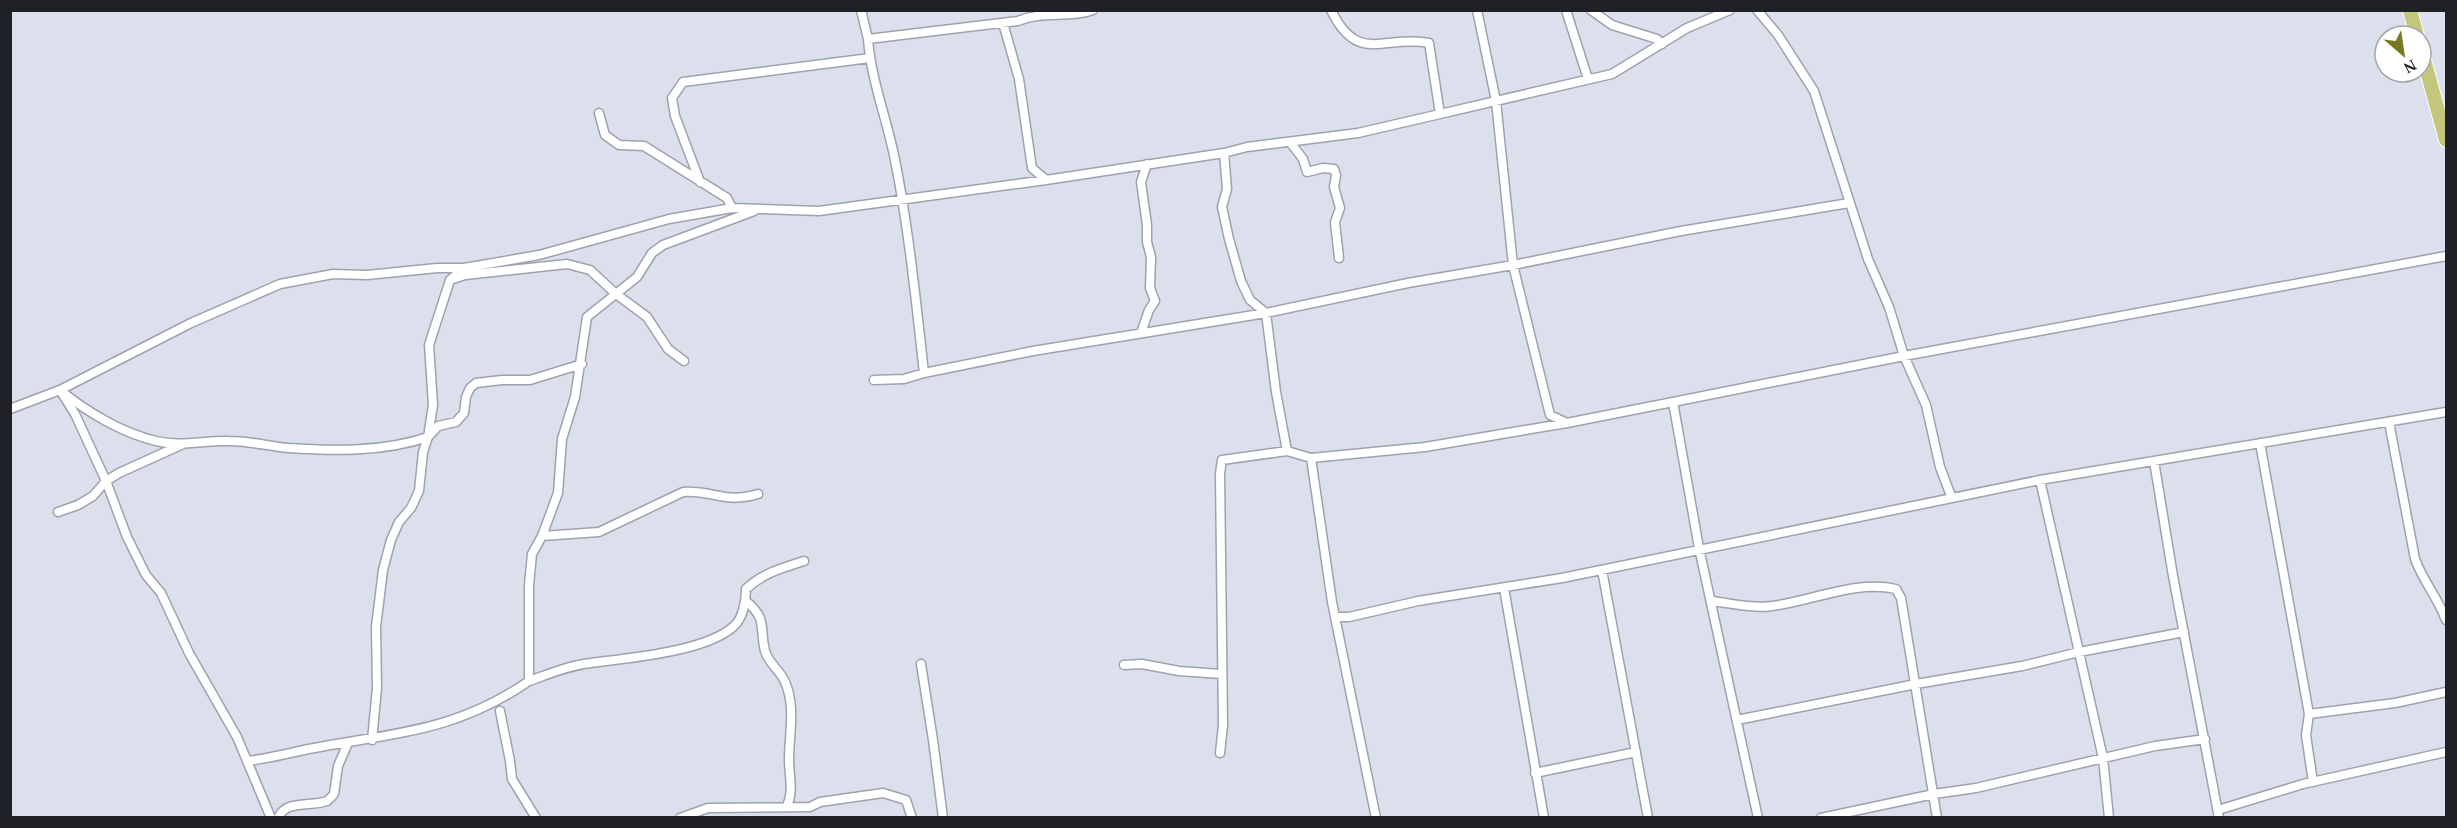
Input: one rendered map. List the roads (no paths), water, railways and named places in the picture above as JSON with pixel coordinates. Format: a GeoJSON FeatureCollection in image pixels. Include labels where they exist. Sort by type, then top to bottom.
{"type":"FeatureCollection","features":[{"type":"Feature","properties":{"kind":"highway"},"geometry":{"type":"LineString","coordinates":[[2431,84],[2446,140]]}},
{"type":"Feature","properties":{"kind":"street"},"geometry":{"type":"LineString","coordinates":[[861,10],[870,58],[895,160],[924,373]]}},
{"type":"Feature","properties":{"kind":"street"},"geometry":{"type":"LineString","coordinates":[[868,39],[1018,21],[1044,14],[1086,13],[1093,10]]}},
{"type":"Feature","properties":{"kind":"street"},"geometry":{"type":"LineString","coordinates":[[1331,10],[1351,38],[1366,46],[1418,41],[1429,43],[1440,114]]}},
{"type":"Feature","properties":{"kind":"street"},"geometry":{"type":"LineString","coordinates":[[1477,10],[1496,101],[1514,265],[1550,415],[1567,423]]}},
{"type":"Feature","properties":{"kind":"street"},"geometry":{"type":"LineString","coordinates":[[1566,10],[1588,79]]}},
{"type":"Feature","properties":{"kind":"street"},"geometry":{"type":"LineString","coordinates":[[1591,10],[1612,25],[1657,39],[1662,44]]}},
{"type":"Feature","properties":{"kind":"street"},"geometry":{"type":"LineString","coordinates":[[10,409],[60,390],[181,328],[280,284],[333,274],[367,275],[437,268],[464,268],[539,255],[669,219],[732,208],[819,211],[1046,180],[1224,153],[1247,147],[1358,133],[1612,74],[1687,28],[1730,10]]}},
{"type":"Feature","properties":{"kind":"street"},"geometry":{"type":"LineString","coordinates":[[1757,10],[1778,35],[1814,92],[1868,259],[1889,307],[1904,356],[1926,405],[1940,467],[1951,496]]}},
{"type":"Feature","properties":{"kind":"street"},"geometry":{"type":"LineString","coordinates":[[1003,23],[1019,79],[1032,168],[1046,180]]}},
{"type":"Feature","properties":{"kind":"street"},"geometry":{"type":"LineString","coordinates":[[700,182],[675,116],[672,98],[683,82],[870,58]]}},
{"type":"Feature","properties":{"kind":"street"},"geometry":{"type":"LineString","coordinates":[[599,113],[605,135],[618,145],[644,146],[727,198],[732,208]]}},
{"type":"Feature","properties":{"kind":"street"},"geometry":{"type":"LineString","coordinates":[[1290,142],[1303,159],[1307,172],[1323,168],[1334,169],[1336,175],[1334,187],[1340,208],[1335,222],[1339,258]]}},
{"type":"Feature","properties":{"kind":"street"},"geometry":{"type":"LineString","coordinates":[[1224,153],[1227,189],[1222,207],[1241,281],[1250,300],[1266,313],[1276,392],[1287,451]]}},
{"type":"Feature","properties":{"kind":"street"},"geometry":{"type":"LineString","coordinates":[[1141,333],[1149,310],[1155,301],[1150,288],[1151,257],[1147,242],[1141,182],[1147,164]]}},
{"type":"Feature","properties":{"kind":"street"},"geometry":{"type":"LineString","coordinates":[[874,380],[904,379],[924,373],[1141,333],[1266,313],[1408,283],[1514,265],[1681,231],[1849,203]]}},
{"type":"Feature","properties":{"kind":"street"},"geometry":{"type":"LineString","coordinates":[[529,681],[529,585],[532,554],[542,536],[558,493],[562,439],[582,364],[587,317],[637,277],[652,253],[663,245],[757,209]]}},
{"type":"Feature","properties":{"kind":"street"},"geometry":{"type":"LineString","coordinates":[[1220,753],[1223,725],[1220,474],[1222,460],[1287,451],[1311,458],[1425,447],[1567,423],[1904,356],[2446,256]]}},
{"type":"Feature","properties":{"kind":"street"},"geometry":{"type":"LineString","coordinates":[[450,280],[465,275],[567,264],[590,270],[616,294],[647,317],[668,349],[684,361]]}},
{"type":"Feature","properties":{"kind":"street"},"geometry":{"type":"LineString","coordinates":[[372,740],[377,688],[376,627],[383,570],[391,540],[399,522],[411,508],[419,491],[423,452],[433,405],[429,345],[450,280],[464,268]]}},
{"type":"Feature","properties":{"kind":"street"},"geometry":{"type":"LineString","coordinates":[[60,390],[80,407],[115,425],[156,441],[183,444],[226,440],[288,448],[365,449],[397,446],[428,437],[438,426],[456,422],[464,413],[470,387],[476,383],[530,380],[582,364]]}},
{"type":"Feature","properties":{"kind":"street"},"geometry":{"type":"LineString","coordinates":[[60,390],[75,414],[106,481],[127,537],[146,575],[161,593],[189,653],[237,737],[271,818]]}},
{"type":"Feature","properties":{"kind":"street"},"geometry":{"type":"LineString","coordinates":[[1673,402],[1699,548],[1758,818]]}},
{"type":"Feature","properties":{"kind":"street"},"geometry":{"type":"LineString","coordinates":[[1336,617],[1602,570],[1951,496],[2446,412]]}},
{"type":"Feature","properties":{"kind":"street"},"geometry":{"type":"LineString","coordinates":[[2389,422],[2415,559],[2422,578],[2440,603],[2446,620]]}},
{"type":"Feature","properties":{"kind":"street"},"geometry":{"type":"LineString","coordinates":[[2260,443],[2309,714],[2306,735],[2313,782]]}},
{"type":"Feature","properties":{"kind":"street"},"geometry":{"type":"LineString","coordinates":[[58,512],[78,505],[93,496],[106,481],[119,473],[183,444]]}},
{"type":"Feature","properties":{"kind":"street"},"geometry":{"type":"LineString","coordinates":[[1311,458],[1344,666],[1376,818]]}},
{"type":"Feature","properties":{"kind":"street"},"geometry":{"type":"LineString","coordinates":[[2154,461],[2218,814],[2313,782],[2446,752]]}},
{"type":"Feature","properties":{"kind":"street"},"geometry":{"type":"LineString","coordinates":[[2040,480],[2103,758],[2109,818]]}},
{"type":"Feature","properties":{"kind":"street"},"geometry":{"type":"LineString","coordinates":[[542,536],[599,532],[683,492],[694,491],[722,498],[741,499],[758,494]]}},
{"type":"Feature","properties":{"kind":"street"},"geometry":{"type":"LineString","coordinates":[[248,761],[372,740],[440,725],[504,699],[529,681],[559,670],[695,645],[722,635],[736,626],[746,601],[747,589],[755,581],[770,572],[804,561]]}},
{"type":"Feature","properties":{"kind":"street"},"geometry":{"type":"LineString","coordinates":[[1602,570],[1648,818]]}},
{"type":"Feature","properties":{"kind":"street"},"geometry":{"type":"LineString","coordinates":[[1504,588],[1544,818]]}},
{"type":"Feature","properties":{"kind":"street"},"geometry":{"type":"LineString","coordinates":[[1711,602],[1769,607],[1857,588],[1896,589],[1901,598],[1936,818]]}},
{"type":"Feature","properties":{"kind":"street"},"geometry":{"type":"LineString","coordinates":[[746,601],[759,613],[765,651],[771,664],[785,681],[791,709],[789,760],[791,797],[788,806]]}},
{"type":"Feature","properties":{"kind":"street"},"geometry":{"type":"LineString","coordinates":[[1737,720],[1916,684],[2022,666],[2079,652],[2184,632]]}},
{"type":"Feature","properties":{"kind":"street"},"geometry":{"type":"LineString","coordinates":[[921,664],[943,818]]}},
{"type":"Feature","properties":{"kind":"street"},"geometry":{"type":"LineString","coordinates":[[1124,665],[1142,664],[1179,671],[1221,674]]}},
{"type":"Feature","properties":{"kind":"street"},"geometry":{"type":"LineString","coordinates":[[2309,714],[2395,703],[2446,692]]}},
{"type":"Feature","properties":{"kind":"street"},"geometry":{"type":"LineString","coordinates":[[500,711],[512,779],[536,818]]}},
{"type":"Feature","properties":{"kind":"street"},"geometry":{"type":"LineString","coordinates":[[1821,818],[1934,794],[1976,788],[2103,758],[2205,739]]}},
{"type":"Feature","properties":{"kind":"street"},"geometry":{"type":"LineString","coordinates":[[278,818],[280,813],[291,806],[327,801],[334,794],[338,766],[348,743]]}},
{"type":"Feature","properties":{"kind":"street"},"geometry":{"type":"LineString","coordinates":[[1535,773],[1636,752]]}},
{"type":"Feature","properties":{"kind":"street"},"geometry":{"type":"LineString","coordinates":[[680,818],[708,808],[810,807],[820,802],[883,793],[906,800],[912,818]]}}]}
